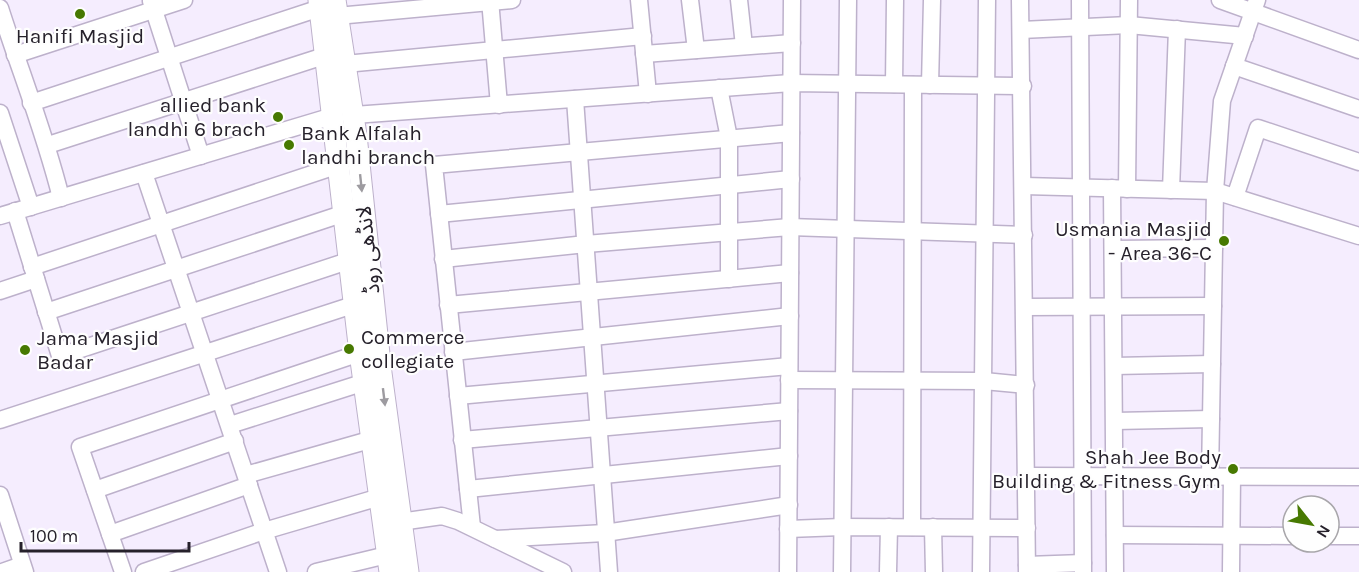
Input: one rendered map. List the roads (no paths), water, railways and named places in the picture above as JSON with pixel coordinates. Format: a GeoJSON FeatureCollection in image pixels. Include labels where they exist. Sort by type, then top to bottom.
{"type":"FeatureCollection","features":[{"type":"Feature","properties":{"kind":"main road","name":"لانڈھی روڈ"},"geometry":{"type":"LineString","coordinates":[[328,6],[324,56],[344,118],[408,572]]}},
{"type":"Feature","properties":{"kind":"main road","name":"لانڈھی روڈ"},"geometry":{"type":"LineString","coordinates":[[328,6],[345,64],[344,118],[339,165],[360,353],[389,563]]}},
{"type":"Feature","properties":{"kind":"street"},"geometry":{"type":"LineString","coordinates":[[9,49],[152,5],[184,0]]}},
{"type":"Feature","properties":{"kind":"street"},"geometry":{"type":"LineString","coordinates":[[31,103],[328,6],[512,0]]}},
{"type":"Feature","properties":{"kind":"street"},"geometry":{"type":"LineString","coordinates":[[639,0],[648,94]]}},
{"type":"Feature","properties":{"kind":"street"},"geometry":{"type":"LineString","coordinates":[[690,0],[696,50]]}},
{"type":"Feature","properties":{"kind":"street"},"geometry":{"type":"LineString","coordinates":[[739,0],[744,46]]}},
{"type":"Feature","properties":{"kind":"street"},"geometry":{"type":"LineString","coordinates":[[788,572],[792,0]]}},
{"type":"Feature","properties":{"kind":"street"},"geometry":{"type":"LineString","coordinates":[[842,572],[848,0]]}},
{"type":"Feature","properties":{"kind":"street"},"geometry":{"type":"LineString","coordinates":[[894,84],[895,0]]}},
{"type":"Feature","properties":{"kind":"street"},"geometry":{"type":"LineString","coordinates":[[930,85],[932,0]]}},
{"type":"Feature","properties":{"kind":"street"},"geometry":{"type":"LineString","coordinates":[[981,572],[987,0]]}},
{"type":"Feature","properties":{"kind":"street"},"geometry":{"type":"LineString","coordinates":[[1020,0],[1023,86],[1027,568],[1083,567],[1080,0]]}},
{"type":"Feature","properties":{"kind":"street"},"geometry":{"type":"LineString","coordinates":[[1115,572],[1113,249],[1120,188],[1129,0]]}},
{"type":"Feature","properties":{"kind":"street"},"geometry":{"type":"LineString","coordinates":[[1221,0],[1255,6],[1359,50]]}},
{"type":"Feature","properties":{"kind":"street"},"geometry":{"type":"LineString","coordinates":[[490,1],[499,105]]}},
{"type":"Feature","properties":{"kind":"street"},"geometry":{"type":"LineString","coordinates":[[152,5],[201,156]]}},
{"type":"Feature","properties":{"kind":"street"},"geometry":{"type":"LineString","coordinates":[[1210,476],[1215,190],[1222,101],[1255,6]]}},
{"type":"Feature","properties":{"kind":"street"},"geometry":{"type":"LineString","coordinates":[[0,8],[9,49],[48,145],[61,198]]}},
{"type":"Feature","properties":{"kind":"street"},"geometry":{"type":"LineString","coordinates":[[1021,30],[1129,25],[1245,36]]}},
{"type":"Feature","properties":{"kind":"street"},"geometry":{"type":"LineString","coordinates":[[1171,190],[1177,29]]}},
{"type":"Feature","properties":{"kind":"street"},"geometry":{"type":"LineString","coordinates":[[345,64],[643,36]]}},
{"type":"Feature","properties":{"kind":"street"},"geometry":{"type":"LineString","coordinates":[[644,54],[792,43]]}},
{"type":"Feature","properties":{"kind":"street"},"geometry":{"type":"LineString","coordinates":[[48,145],[324,56]]}},
{"type":"Feature","properties":{"kind":"street"},"geometry":{"type":"LineString","coordinates":[[1234,66],[1359,108]]}},
{"type":"Feature","properties":{"kind":"street"},"geometry":{"type":"LineString","coordinates":[[15,211],[201,156],[344,118],[791,83],[1023,86]]}},
{"type":"Feature","properties":{"kind":"street"},"geometry":{"type":"LineString","coordinates":[[912,527],[913,85]]}},
{"type":"Feature","properties":{"kind":"street"},"geometry":{"type":"LineString","coordinates":[[719,88],[729,138],[728,185],[731,231],[729,279]]}},
{"type":"Feature","properties":{"kind":"street"},"geometry":{"type":"LineString","coordinates":[[575,99],[609,572]]}},
{"type":"Feature","properties":{"kind":"street"},"geometry":{"type":"LineString","coordinates":[[0,113],[15,211],[60,356],[351,260]]}},
{"type":"Feature","properties":{"kind":"street"},"geometry":{"type":"LineString","coordinates":[[1235,197],[1258,128],[1359,162]]}},
{"type":"Feature","properties":{"kind":"street"},"geometry":{"type":"LineString","coordinates":[[472,527],[434,165],[791,134]]}},
{"type":"Feature","properties":{"kind":"street"},"geometry":{"type":"LineString","coordinates":[[0,291],[34,273],[162,224],[339,165]]}},
{"type":"Feature","properties":{"kind":"street"},"geometry":{"type":"LineString","coordinates":[[144,173],[278,572]]}},
{"type":"Feature","properties":{"kind":"street"},"geometry":{"type":"LineString","coordinates":[[439,214],[791,178]]}},
{"type":"Feature","properties":{"kind":"street"},"geometry":{"type":"LineString","coordinates":[[1024,186],[1215,190],[1359,236]]}},
{"type":"Feature","properties":{"kind":"street"},"geometry":{"type":"LineString","coordinates":[[46,312],[345,213]]}},
{"type":"Feature","properties":{"kind":"street"},"geometry":{"type":"LineString","coordinates":[[443,259],[731,231],[790,228],[1024,235]]}},
{"type":"Feature","properties":{"kind":"street"},"geometry":{"type":"LineString","coordinates":[[1113,249],[1214,248]]}},
{"type":"Feature","properties":{"kind":"street"},"geometry":{"type":"LineString","coordinates":[[448,305],[790,273]]}},
{"type":"Feature","properties":{"kind":"street"},"geometry":{"type":"LineString","coordinates":[[0,420],[356,304]]}},
{"type":"Feature","properties":{"kind":"street"},"geometry":{"type":"LineString","coordinates":[[1025,308],[1213,306]]}},
{"type":"Feature","properties":{"kind":"street"},"geometry":{"type":"LineString","coordinates":[[453,352],[790,316]]}},
{"type":"Feature","properties":{"kind":"street"},"geometry":{"type":"LineString","coordinates":[[123,572],[80,447],[360,353]]}},
{"type":"Feature","properties":{"kind":"street"},"geometry":{"type":"LineString","coordinates":[[1114,366],[1212,364]]}},
{"type":"Feature","properties":{"kind":"street"},"geometry":{"type":"LineString","coordinates":[[458,396],[595,384],[789,373],[844,379],[912,382],[984,381],[1026,385]]}},
{"type":"Feature","properties":{"kind":"street"},"geometry":{"type":"LineString","coordinates":[[230,425],[365,382]]}},
{"type":"Feature","properties":{"kind":"street"},"geometry":{"type":"LineString","coordinates":[[462,440],[599,430],[789,411]]}},
{"type":"Feature","properties":{"kind":"street"},"geometry":{"type":"LineString","coordinates":[[1115,421],[1211,420]]}},
{"type":"Feature","properties":{"kind":"street"},"geometry":{"type":"LineString","coordinates":[[110,534],[248,480],[373,439]]}},
{"type":"Feature","properties":{"kind":"street"},"geometry":{"type":"LineString","coordinates":[[95,490],[235,441]]}},
{"type":"Feature","properties":{"kind":"street"},"geometry":{"type":"LineString","coordinates":[[468,489],[789,456]]}},
{"type":"Feature","properties":{"kind":"street"},"geometry":{"type":"LineString","coordinates":[[1026,476],[1359,477]]}},
{"type":"Feature","properties":{"kind":"street"},"geometry":{"type":"LineString","coordinates":[[1231,572],[1232,476]]}},
{"type":"Feature","properties":{"kind":"street"},"geometry":{"type":"LineString","coordinates":[[0,495],[24,568],[2,572]]}},
{"type":"Feature","properties":{"kind":"street"},"geometry":{"type":"LineString","coordinates":[[144,572],[264,531],[380,497]]}},
{"type":"Feature","properties":{"kind":"street"},"geometry":{"type":"LineString","coordinates":[[495,539],[605,532],[789,505]]}},
{"type":"Feature","properties":{"kind":"street"},"geometry":{"type":"LineString","coordinates":[[400,522],[442,516],[472,527],[495,539],[534,565],[563,572]]}},
{"type":"Feature","properties":{"kind":"street"},"geometry":{"type":"LineString","coordinates":[[888,572],[889,527]]}},
{"type":"Feature","properties":{"kind":"street"},"geometry":{"type":"LineString","coordinates":[[933,527],[934,572]]}},
{"type":"Feature","properties":{"kind":"street"},"geometry":{"type":"LineString","coordinates":[[788,529],[1027,528]]}},
{"type":"Feature","properties":{"kind":"street"},"geometry":{"type":"LineString","coordinates":[[1115,535],[1281,536]]}},
{"type":"Feature","properties":{"kind":"street"},"geometry":{"type":"LineString","coordinates":[[1341,536],[1359,537]]}},
{"type":"Feature","properties":{"kind":"street"},"geometry":{"type":"LineString","coordinates":[[323,571],[389,563]]}},
{"type":"Feature","properties":{"kind":"place","name":"Hanifi Masjid"},"geometry":{"type":"Point","coordinates":[80,14]}},
{"type":"Feature","properties":{"kind":"place","name":"allied bank landhi 6 brach"},"geometry":{"type":"Point","coordinates":[278,117]}},
{"type":"Feature","properties":{"kind":"place","name":"Bank Alfalah landhi branch"},"geometry":{"type":"Point","coordinates":[289,145]}},
{"type":"Feature","properties":{"kind":"place","name":"Usmania Masjid - Area 36-C"},"geometry":{"type":"Point","coordinates":[1224,241]}},
{"type":"Feature","properties":{"kind":"place","name":"Commerce collegiate"},"geometry":{"type":"Point","coordinates":[349,349]}},
{"type":"Feature","properties":{"kind":"place","name":"Jama Masjid Badar"},"geometry":{"type":"Point","coordinates":[25,350]}},
{"type":"Feature","properties":{"kind":"place","name":"Shah Jee Body Building & Fitness Gym"},"geometry":{"type":"Point","coordinates":[1233,469]}}]}
